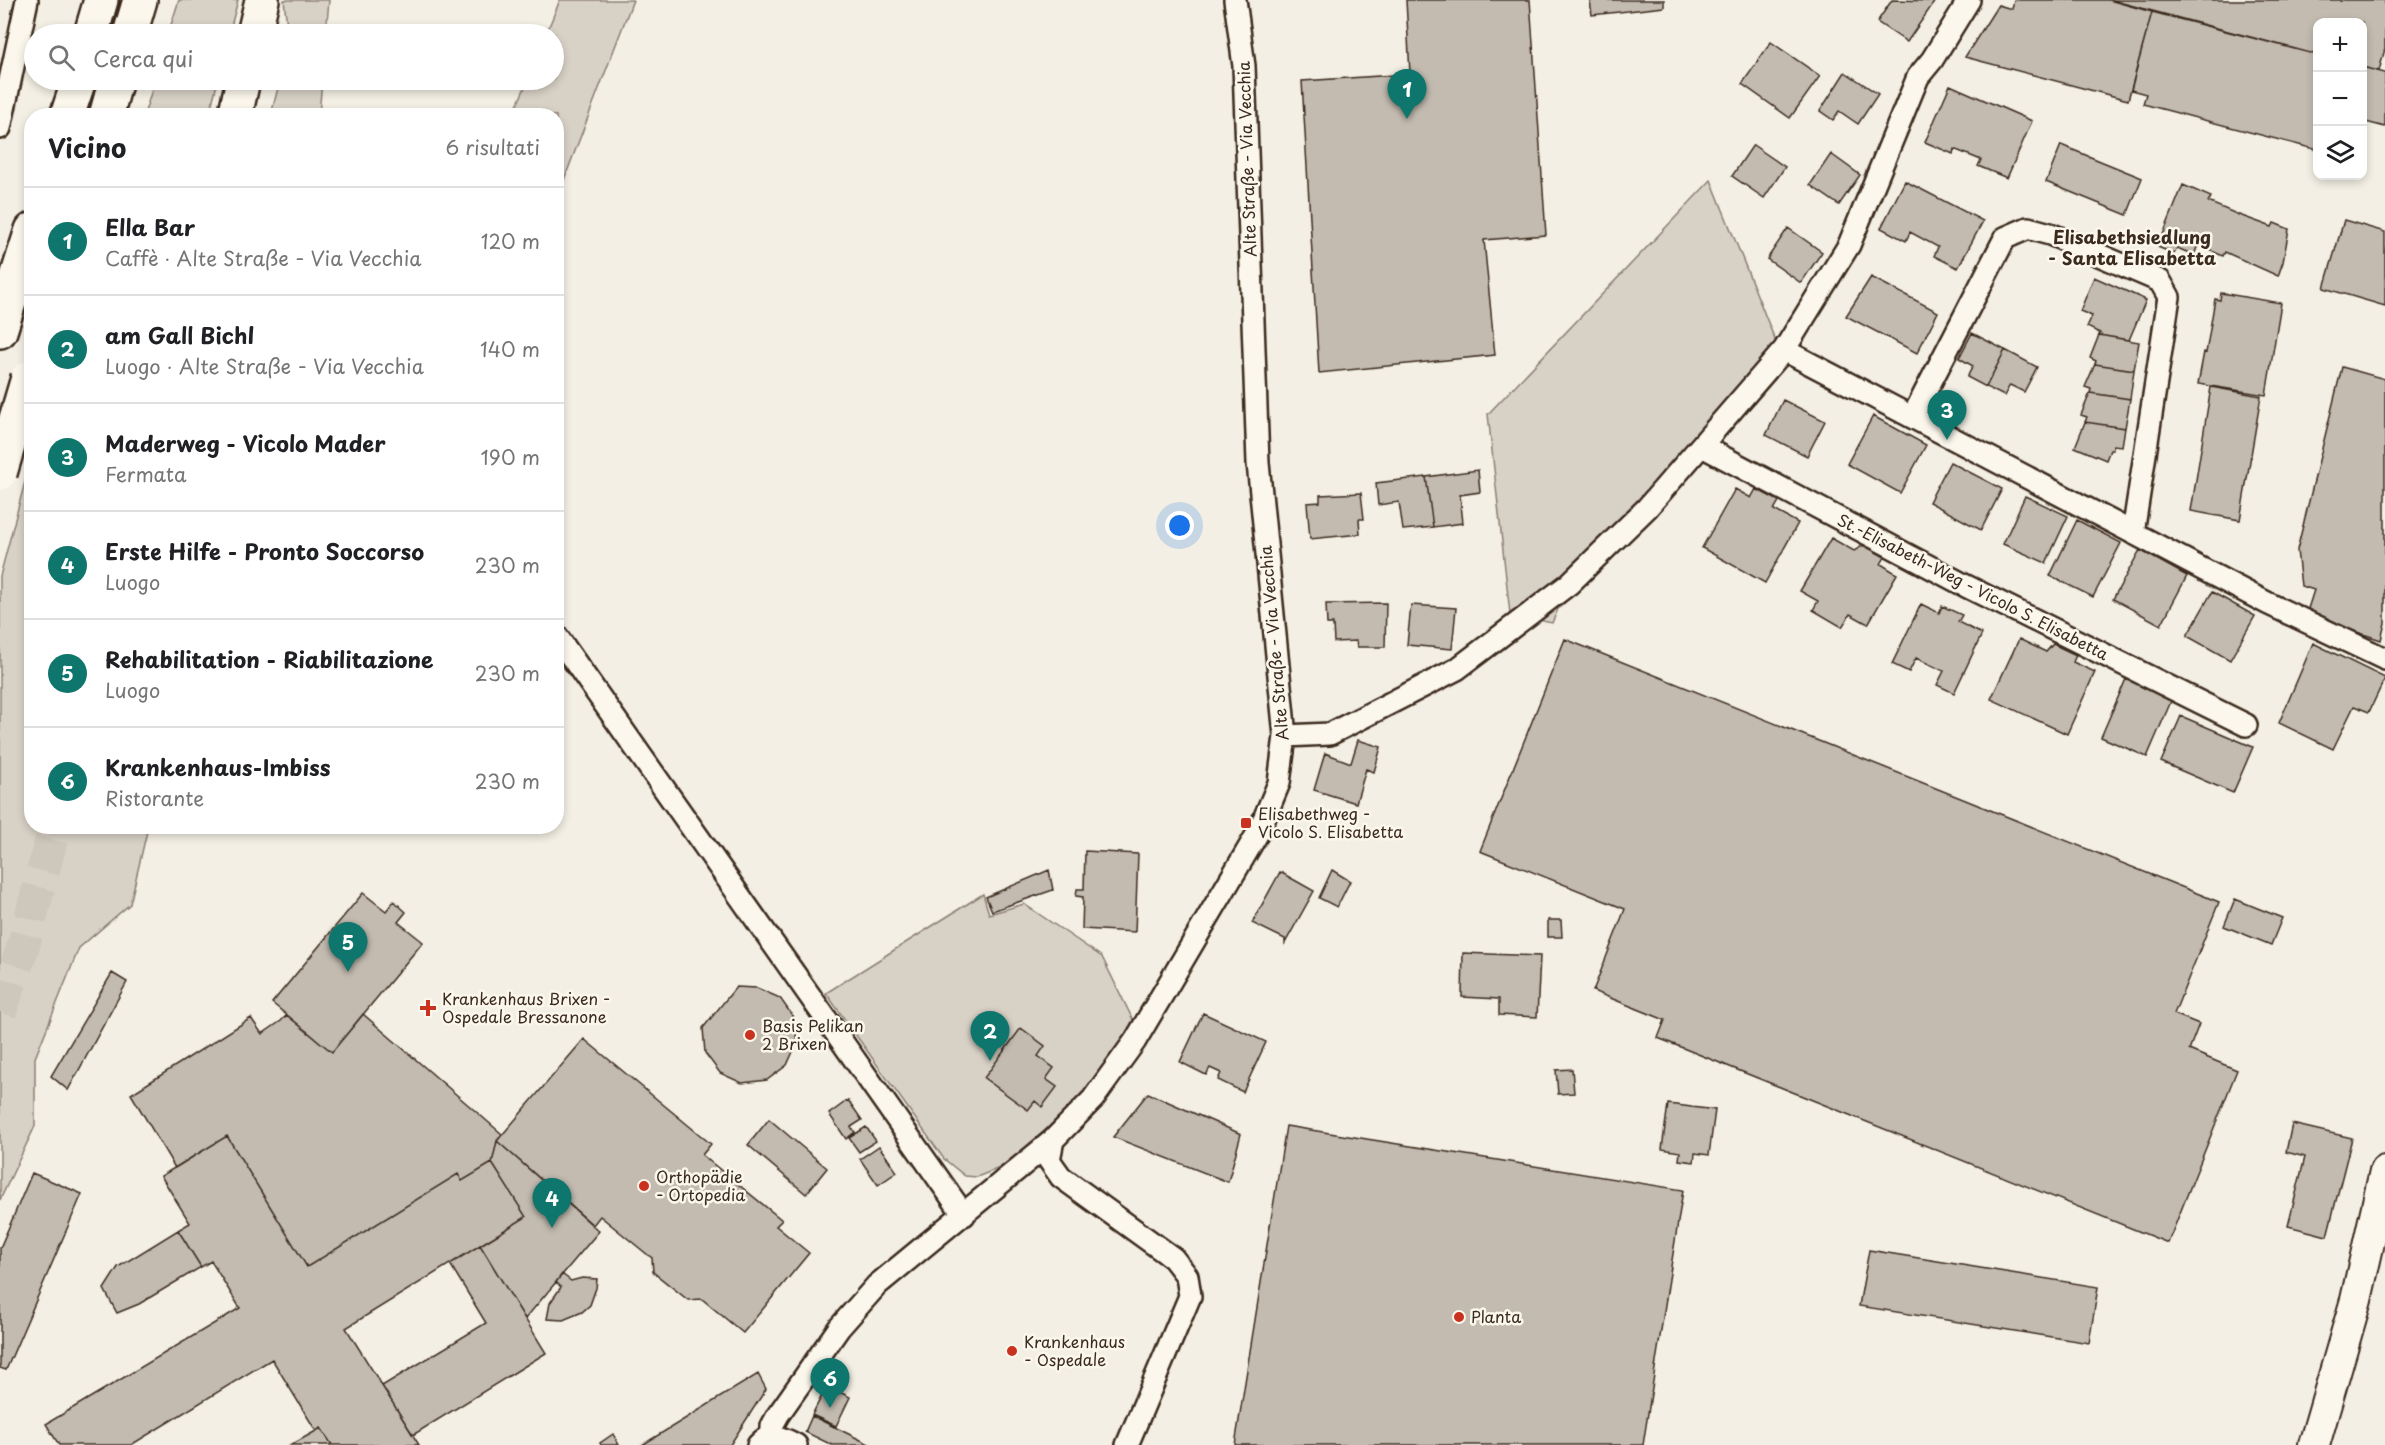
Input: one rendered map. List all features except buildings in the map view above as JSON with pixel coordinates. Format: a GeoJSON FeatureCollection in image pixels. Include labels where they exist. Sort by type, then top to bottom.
{"type":"FeatureCollection","features":[{"type":"Feature","properties":{"kind":"main road"},"geometry":{"type":"LineString","coordinates":[[94,24],[101,0]]}},
{"type":"Feature","properties":{"kind":"main road"},"geometry":{"type":"LineString","coordinates":[[133,24],[140,0]]}},
{"type":"Feature","properties":{"kind":"main road"},"geometry":{"type":"LineString","coordinates":[[256,24],[262,0]]}},
{"type":"Feature","properties":{"kind":"main road"},"geometry":{"type":"LineString","coordinates":[[70,108],[76,90]]}},
{"type":"Feature","properties":{"kind":"main road"},"geometry":{"type":"LineString","coordinates":[[108,108],[114,90]]}},
{"type":"Feature","properties":{"kind":"main road"},"geometry":{"type":"LineString","coordinates":[[237,108],[241,90]]}},
{"type":"Feature","properties":{"kind":"main road"},"geometry":{"type":"LineString","coordinates":[[0,331],[24,255]]}},
{"type":"Feature","properties":{"kind":"main road"},"geometry":{"type":"LineString","coordinates":[[0,473],[24,393]]}},
{"type":"Feature","properties":{"kind":"main road"},"geometry":{"type":"LineString","coordinates":[[2314,1445],[2355,1300],[2385,1171]]}},
{"type":"Feature","properties":{"kind":"street"},"geometry":{"type":"LineString","coordinates":[[0,128],[27,0]]}},
{"type":"Feature","properties":{"kind":"street","name":"Alte Straße - Via Vecchia"},"geometry":{"type":"LineString","coordinates":[[765,1441],[778,1415],[839,1328],[877,1286],[1053,1140],[1093,1099],[1135,1041],[1259,831],[1279,783],[1285,736],[1258,463],[1244,66],[1235,0]]}},
{"type":"Feature","properties":{"kind":"street"},"geometry":{"type":"LineString","coordinates":[[1285,736],[1330,734],[1457,669],[1569,584],[1647,508],[1784,350],[1849,245],[1918,77],[1932,60],[1969,0]]}},
{"type":"Feature","properties":{"kind":"street"},"geometry":{"type":"LineString","coordinates":[[1912,416],[2005,238],[2028,228],[2039,231],[2160,281],[2169,297],[2133,533]]}},
{"type":"Feature","properties":{"kind":"street"},"geometry":{"type":"LineString","coordinates":[[1784,350],[2267,603],[2385,659]]}},
{"type":"Feature","properties":{"kind":"street","name":"St.-Elisabeth-Weg - Vicolo S. Elisabetta"},"geometry":{"type":"LineString","coordinates":[[1702,446],[1966,586],[2246,725]]}},
{"type":"Feature","properties":{"kind":"street"},"geometry":{"type":"LineString","coordinates":[[564,646],[964,1215]]}},
{"type":"Feature","properties":{"kind":"street"},"geometry":{"type":"LineString","coordinates":[[1053,1140],[1049,1160],[1061,1177],[1173,1258],[1187,1276],[1190,1296],[1127,1445]]}},
{"type":"Feature","properties":{"kind":"street"},"geometry":{"type":"LineString","coordinates":[[765,1441],[780,1437],[796,1445]]}},
{"type":"Feature","properties":{"kind":"shaded area"},"geometry":{"type":"Polygon","coordinates":[[[179,0],[238,0],[232,24],[171,24],[179,0]]]}},
{"type":"Feature","properties":{"kind":"shaded area"},"geometry":{"type":"Polygon","coordinates":[[[284,0],[329,0],[327,24],[287,24],[284,0]]]}},
{"type":"Feature","properties":{"kind":"shaded area"},"geometry":{"type":"Polygon","coordinates":[[[560,0],[633,0],[564,180],[564,108],[516,108],[524,90],[564,90],[564,24],[550,24],[560,0]]]}},
{"type":"Feature","properties":{"kind":"shaded area"},"geometry":{"type":"Polygon","coordinates":[[[152,90],[215,90],[211,108],[146,108],[152,90]]]}},
{"type":"Feature","properties":{"kind":"shaded area"},"geometry":{"type":"Polygon","coordinates":[[[277,90],[321,90],[320,108],[273,108],[277,90]]]}},
{"type":"Feature","properties":{"kind":"shaded area"},"geometry":{"type":"Polygon","coordinates":[[[1711,180],[1777,345],[1678,489],[1558,609],[1552,623],[1510,614],[1488,414],[1711,180]]]}},
{"type":"Feature","properties":{"kind":"shaded area"},"geometry":{"type":"Polygon","coordinates":[[[24,486],[24,834],[146,834],[130,904],[79,948],[35,1058],[35,1126],[0,1200],[0,576],[24,486]]]}},
{"type":"Feature","properties":{"kind":"shaded area"},"geometry":{"type":"Polygon","coordinates":[[[983,894],[989,914],[1024,904],[1102,957],[1134,1022],[1077,1101],[1007,1165],[977,1177],[965,1176],[944,1159],[826,993],[983,894]]]}},
{"type":"Feature","properties":{"kind":"tunnel"},"geometry":{"type":"LineString","coordinates":[[3,425],[24,439]]}},
{"type":"Feature","properties":{"kind":"tunnel"},"geometry":{"type":"LineString","coordinates":[[0,1012],[23,947],[53,834]]}},
{"type":"Feature","properties":{"kind":"place","name":"Ella Bar"},"geometry":{"type":"Point","coordinates":[1407,119]}},
{"type":"Feature","properties":{"kind":"place","name":"Maderweg - Vicolo Mader"},"geometry":{"type":"Point","coordinates":[1947,440]}},
{"type":"Feature","properties":{"kind":"place","name":"Elisabethweg - Vicolo S. Elisabetta"},"geometry":{"type":"Point","coordinates":[1246,823]}},
{"type":"Feature","properties":{"kind":"place","name":"Rehabilitation - Riabilitazione"},"geometry":{"type":"Point","coordinates":[348,972]}},
{"type":"Feature","properties":{"kind":"place","name":"Krankenhaus Brixen - Ospedale Bressanone"},"geometry":{"type":"Point","coordinates":[428,1008]}},
{"type":"Feature","properties":{"kind":"place","name":"Basis Pelikan 2 Brixen"},"geometry":{"type":"Point","coordinates":[750,1035]}},
{"type":"Feature","properties":{"kind":"place","name":"am Gall Bichl"},"geometry":{"type":"Point","coordinates":[990,1061]}},
{"type":"Feature","properties":{"kind":"place","name":"Orthopädie - Ortopedia"},"geometry":{"type":"Point","coordinates":[644,1186]}},
{"type":"Feature","properties":{"kind":"place","name":"Erste Hilfe - Pronto Soccorso"},"geometry":{"type":"Point","coordinates":[552,1228]}},
{"type":"Feature","properties":{"kind":"place","name":"Planta"},"geometry":{"type":"Point","coordinates":[1459,1317]}},
{"type":"Feature","properties":{"kind":"place","name":"Krankenhaus - Ospedale"},"geometry":{"type":"Point","coordinates":[1012,1351]}},
{"type":"Feature","properties":{"kind":"place","name":"Krankenhaus-Imbiss"},"geometry":{"type":"Point","coordinates":[830,1408]}},
{"type":"Feature","properties":{"kind":"district","name":"Elisabethsiedlung - Santa Elisabetta"},"geometry":{"type":"Point","coordinates":[2132,248]}}]}
